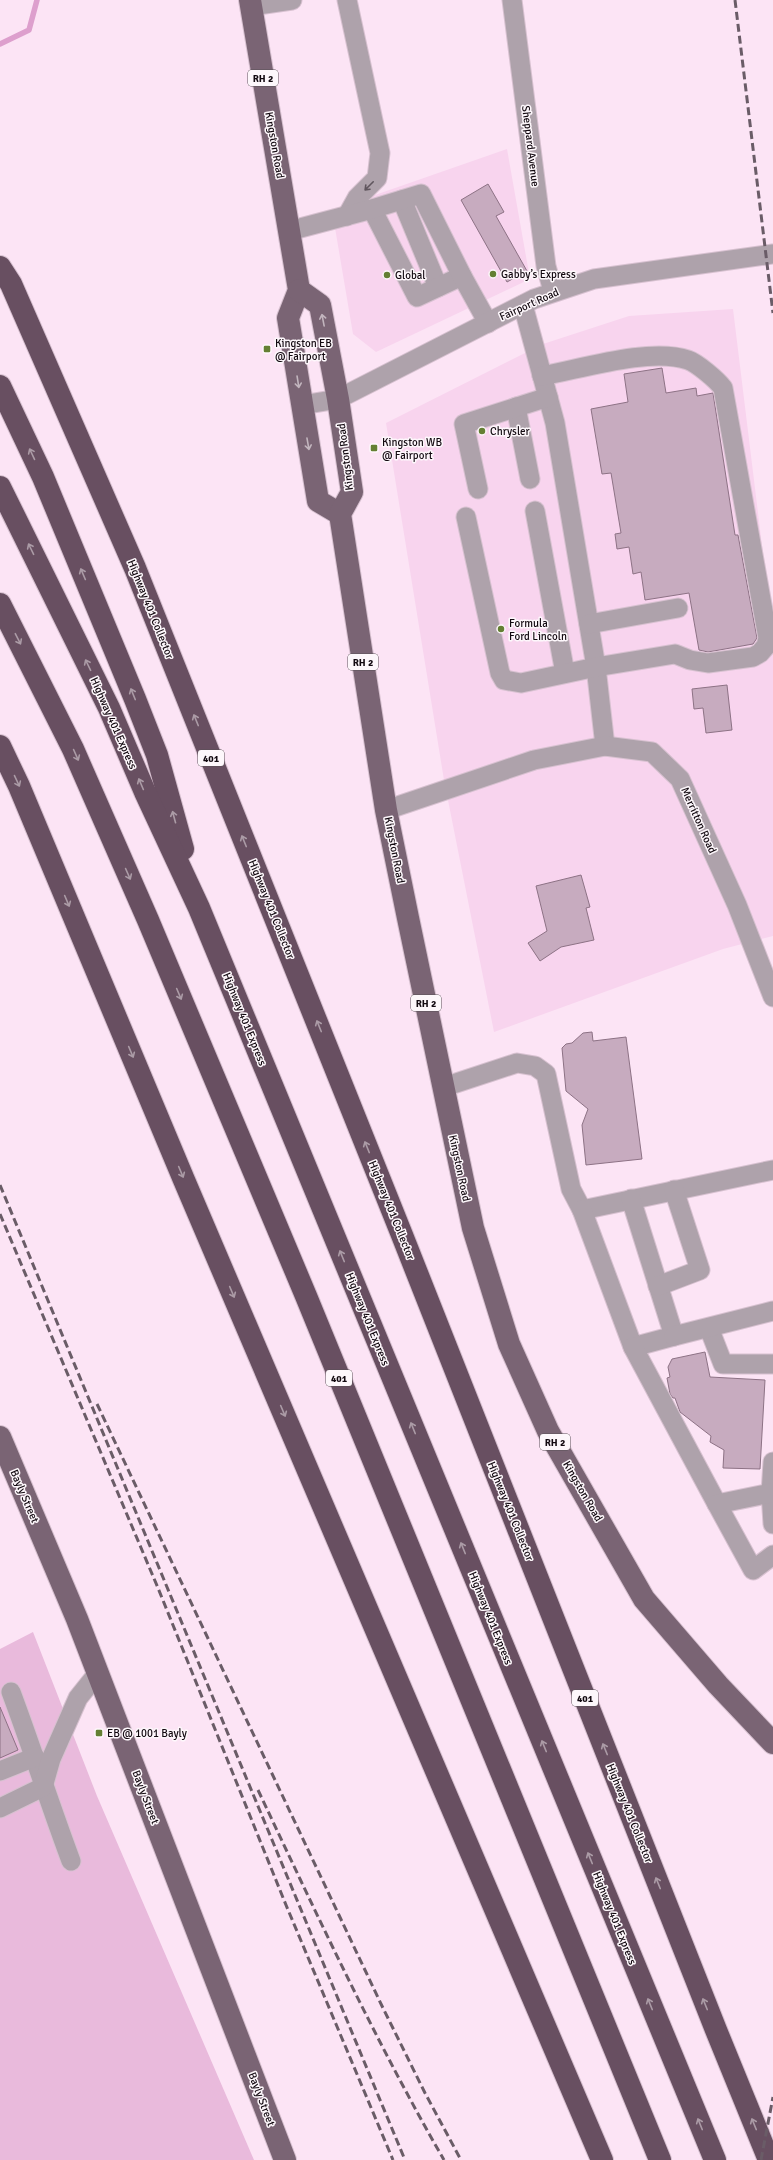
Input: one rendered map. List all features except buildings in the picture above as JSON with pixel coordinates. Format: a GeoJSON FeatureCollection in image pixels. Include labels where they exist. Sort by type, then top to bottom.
{"type":"FeatureCollection","features":[{"type":"Feature","properties":{"kind":"highway","name":"Highway 401 Collector"},"geometry":{"type":"LineString","coordinates":[[0,258],[6,275],[135,568],[402,1235],[710,2015],[769,2160]]}},
{"type":"Feature","properties":{"kind":"highway"},"geometry":{"type":"LineString","coordinates":[[0,386],[42,477],[157,755],[199,908]]}},
{"type":"Feature","properties":{"kind":"highway","name":"Highway 401 Express"},"geometry":{"type":"LineString","coordinates":[[0,487],[109,708],[145,792],[199,908],[715,2160]]}},
{"type":"Feature","properties":{"kind":"highway","name":"401"},"geometry":{"type":"LineString","coordinates":[[0,604],[73,749],[148,920],[306,1296],[660,2160]]}},
{"type":"Feature","properties":{"kind":"highway"},"geometry":{"type":"LineString","coordinates":[[0,746],[19,786],[197,1209],[602,2160]]}},
{"type":"Feature","properties":{"kind":"main road","name":"Kingston Road"},"geometry":{"type":"LineString","coordinates":[[251,3],[299,290],[320,305],[338,399],[352,492],[340,514],[386,810],[475,1235],[509,1344],[548,1431],[644,1599],[718,1684],[773,1743]]}},
{"type":"Feature","properties":{"kind":"main road"},"geometry":{"type":"LineString","coordinates":[[299,290],[288,318],[318,501],[340,514]]}},
{"type":"Feature","properties":{"kind":"main road","name":"Bayly Street"},"geometry":{"type":"LineString","coordinates":[[0,1437],[98,1673],[286,2160]]}},
{"type":"Feature","properties":{"kind":"street"},"geometry":{"type":"LineString","coordinates":[[251,3],[292,0]]}},
{"type":"Feature","properties":{"kind":"street"},"geometry":{"type":"LineString","coordinates":[[347,0],[380,152],[377,178],[357,198],[347,216]]}},
{"type":"Feature","properties":{"kind":"street","name":"Sheppard Avenue"},"geometry":{"type":"LineString","coordinates":[[512,0],[546,266],[553,292]]}},
{"type":"Feature","properties":{"kind":"street"},"geometry":{"type":"LineString","coordinates":[[289,231],[372,210],[421,194],[462,276],[488,322]]}},
{"type":"Feature","properties":{"kind":"street"},"geometry":{"type":"LineString","coordinates":[[402,200],[438,287]]}},
{"type":"Feature","properties":{"kind":"street"},"geometry":{"type":"LineString","coordinates":[[372,210],[417,297],[462,276]]}},
{"type":"Feature","properties":{"kind":"street","name":"Fairport Road"},"geometry":{"type":"LineString","coordinates":[[302,406],[338,399],[488,322],[553,292],[594,279],[773,254]]}},
{"type":"Feature","properties":{"kind":"street"},"geometry":{"type":"LineString","coordinates":[[523,305],[555,424],[596,667],[605,746]]}},
{"type":"Feature","properties":{"kind":"street"},"geometry":{"type":"LineString","coordinates":[[466,517],[500,672],[504,680],[521,683],[596,667],[675,654],[690,660],[708,663],[753,657],[760,653],[766,646],[768,638],[724,388],[717,380],[689,360],[673,356],[654,356],[542,376]]}},
{"type":"Feature","properties":{"kind":"street"},"geometry":{"type":"LineString","coordinates":[[478,489],[464,424],[548,398]]}},
{"type":"Feature","properties":{"kind":"street"},"geometry":{"type":"LineString","coordinates":[[516,407],[530,479]]}},
{"type":"Feature","properties":{"kind":"street"},"geometry":{"type":"LineString","coordinates":[[535,511],[565,673]]}},
{"type":"Feature","properties":{"kind":"street"},"geometry":{"type":"LineString","coordinates":[[589,624],[678,608]]}},
{"type":"Feature","properties":{"kind":"street","name":"Merritton Road"},"geometry":{"type":"LineString","coordinates":[[386,810],[534,760],[605,746],[652,752],[680,779],[738,905],[773,997]]}},
{"type":"Feature","properties":{"kind":"street"},"geometry":{"type":"LineString","coordinates":[[444,1087],[516,1063],[535,1066],[546,1074],[571,1189],[582,1210],[633,1347],[753,1570],[773,1555]]}},
{"type":"Feature","properties":{"kind":"street"},"geometry":{"type":"LineString","coordinates":[[582,1210],[773,1170]]}},
{"type":"Feature","properties":{"kind":"street"},"geometry":{"type":"LineString","coordinates":[[658,1286],[700,1270],[674,1190]]}},
{"type":"Feature","properties":{"kind":"street"},"geometry":{"type":"LineString","coordinates":[[631,1199],[674,1336]]}},
{"type":"Feature","properties":{"kind":"street"},"geometry":{"type":"LineString","coordinates":[[633,1347],[773,1311]]}},
{"type":"Feature","properties":{"kind":"street"},"geometry":{"type":"LineString","coordinates":[[709,1328],[723,1364],[773,1364]]}},
{"type":"Feature","properties":{"kind":"street"},"geometry":{"type":"LineString","coordinates":[[773,1462],[771,1493],[773,1524]]}},
{"type":"Feature","properties":{"kind":"street"},"geometry":{"type":"LineString","coordinates":[[717,1504],[771,1493]]}},
{"type":"Feature","properties":{"kind":"street"},"geometry":{"type":"LineString","coordinates":[[0,1808],[43,1787],[51,1759],[78,1698],[98,1673]]}},
{"type":"Feature","properties":{"kind":"street"},"geometry":{"type":"LineString","coordinates":[[11,1692],[35,1757],[43,1787],[71,1861]]}},
{"type":"Feature","properties":{"kind":"street"},"geometry":{"type":"LineString","coordinates":[[0,1772],[35,1757]]}},
{"type":"Feature","properties":{"kind":"shaded area"},"geometry":{"type":"Polygon","coordinates":[[[507,149],[530,279],[376,352],[353,334],[332,210],[507,149]]]}},
{"type":"Feature","properties":{"kind":"shaded area"},"geometry":{"type":"Polygon","coordinates":[[[733,309],[773,635],[773,936],[723,949],[494,1032],[444,780],[386,423],[543,344],[629,316],[733,309]]]}},
{"type":"Feature","properties":{"kind":"shaded area"},"geometry":{"type":"Polygon","coordinates":[[[33,1632],[97,1796],[254,2160],[0,2160],[0,1649],[33,1632]]]}},
{"type":"Feature","properties":{"kind":"waterway"},"geometry":{"type":"LineString","coordinates":[[0,44],[29,30],[37,0]]}},
{"type":"Feature","properties":{"kind":"railway"},"geometry":{"type":"LineString","coordinates":[[735,0],[773,313]]}},
{"type":"Feature","properties":{"kind":"railway"},"geometry":{"type":"LineString","coordinates":[[0,1185],[405,2160]]}},
{"type":"Feature","properties":{"kind":"railway"},"geometry":{"type":"LineString","coordinates":[[0,1214],[158,1588],[286,1905],[393,2160]]}},
{"type":"Feature","properties":{"kind":"railway"},"geometry":{"type":"LineString","coordinates":[[97,1404],[382,2006],[425,2093],[461,2160]]}},
{"type":"Feature","properties":{"kind":"railway"},"geometry":{"type":"LineString","coordinates":[[258,1790],[370,2023],[444,2160]]}},
{"type":"Feature","properties":{"kind":"railway"},"geometry":{"type":"LineString","coordinates":[[761,2160],[773,2097]]}},
{"type":"Feature","properties":{"kind":"place","name":"Gabby’s Express"},"geometry":{"type":"Point","coordinates":[493,274]}},
{"type":"Feature","properties":{"kind":"place","name":"Global"},"geometry":{"type":"Point","coordinates":[387,275]}},
{"type":"Feature","properties":{"kind":"place","name":"Kingston EB @ Fairport"},"geometry":{"type":"Point","coordinates":[267,349]}},
{"type":"Feature","properties":{"kind":"place","name":"Chrysler"},"geometry":{"type":"Point","coordinates":[482,431]}},
{"type":"Feature","properties":{"kind":"place","name":"Kingston WB @ Fairport"},"geometry":{"type":"Point","coordinates":[374,448]}},
{"type":"Feature","properties":{"kind":"place","name":"Formula Ford Lincoln"},"geometry":{"type":"Point","coordinates":[501,629]}},
{"type":"Feature","properties":{"kind":"place","name":"EB @ 1001 Bayly"},"geometry":{"type":"Point","coordinates":[99,1733]}}]}
